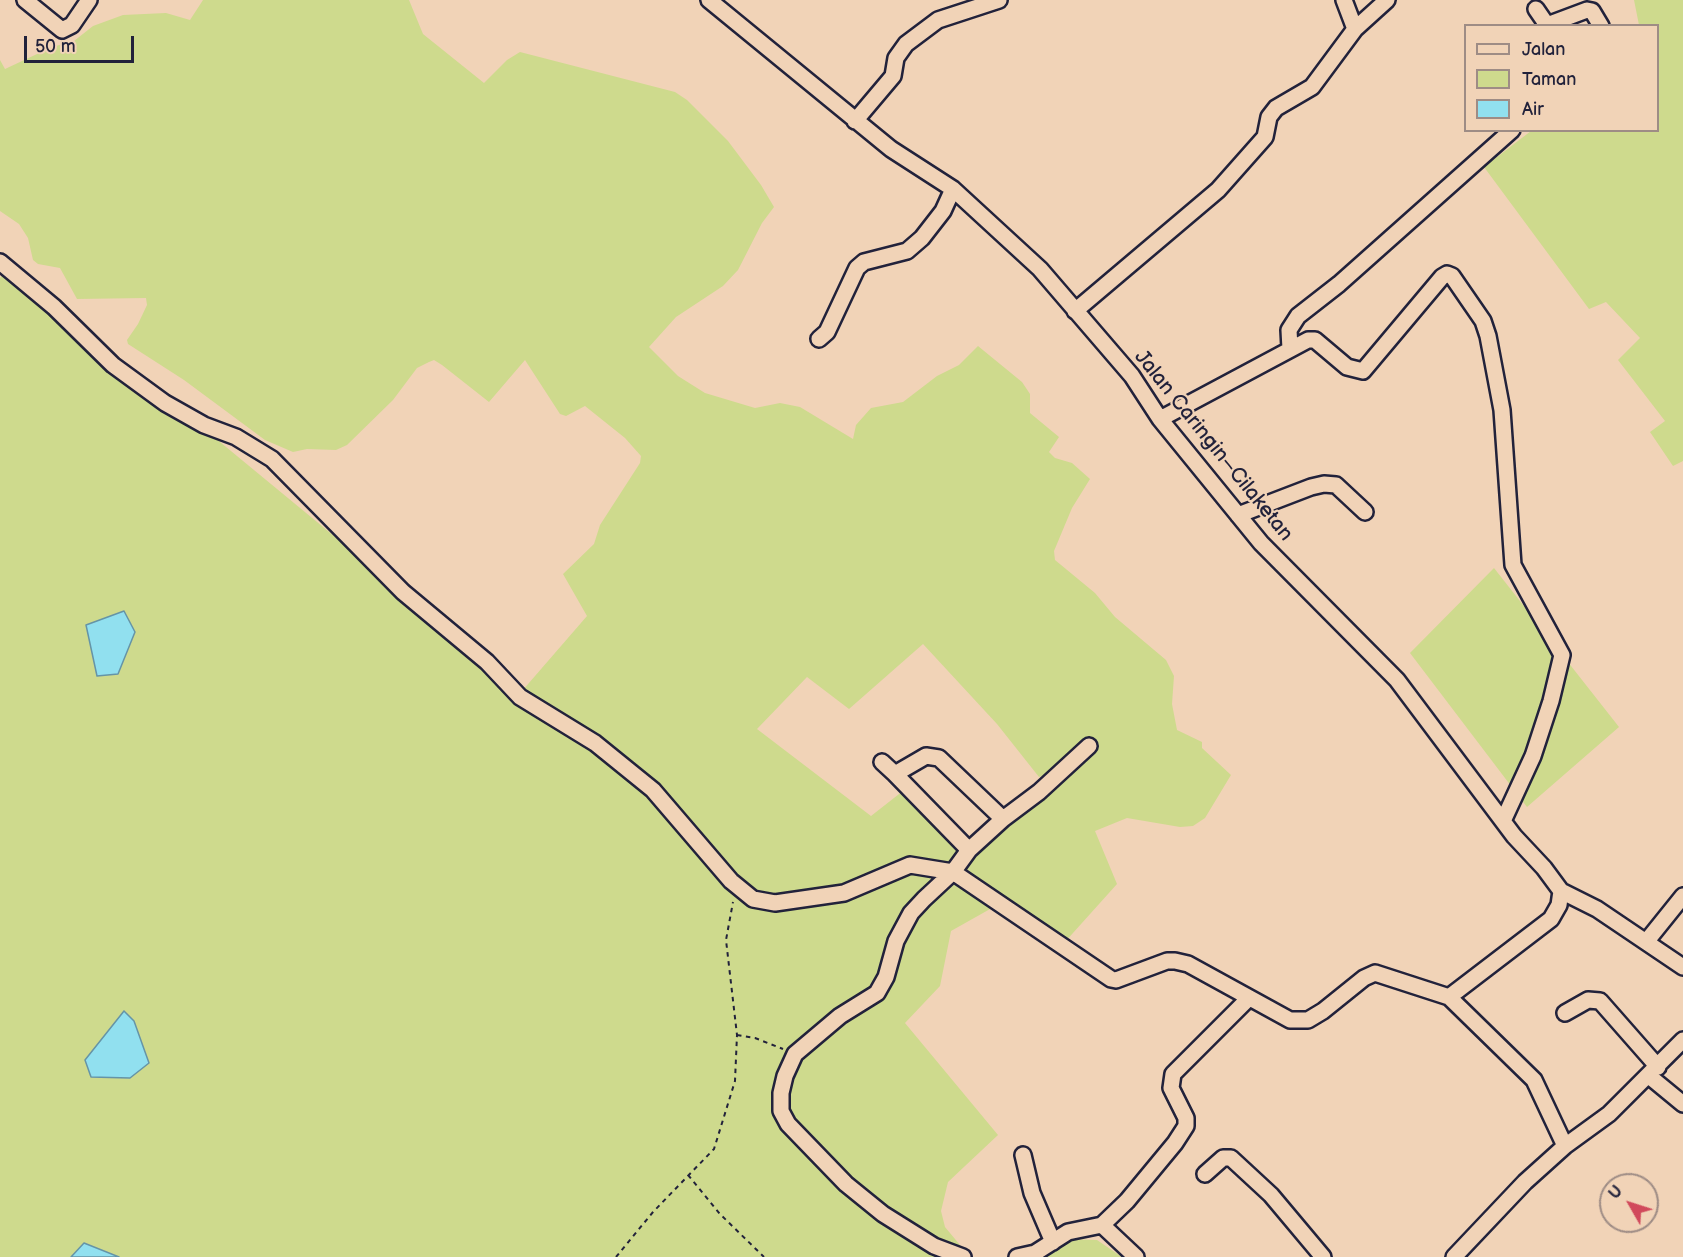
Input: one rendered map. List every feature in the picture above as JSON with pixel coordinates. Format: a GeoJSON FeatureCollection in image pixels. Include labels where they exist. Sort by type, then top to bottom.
{"type":"FeatureCollection","features":[{"type":"Feature","properties":{"kind":"street"},"geometry":{"type":"LineString","coordinates":[[25,0],[62,30],[72,25],[89,0]]}},
{"type":"Feature","properties":{"kind":"street"},"geometry":{"type":"LineString","coordinates":[[855,121],[893,76],[896,58],[906,44],[938,20],[999,0]]}},
{"type":"Feature","properties":{"kind":"street"},"geometry":{"type":"LineString","coordinates":[[1344,0],[1355,29]]}},
{"type":"Feature","properties":{"kind":"street"},"geometry":{"type":"LineString","coordinates":[[1075,311],[1218,190],[1265,137],[1269,117],[1276,108],[1312,87],[1355,29],[1387,0]]}},
{"type":"Feature","properties":{"kind":"street","name":"Jalan Caringin–Cilaketan"},"geometry":{"type":"LineString","coordinates":[[710,1],[891,149],[953,189],[1040,269],[1132,376],[1160,419],[1261,543],[1397,680],[1503,821],[1561,891],[1597,909],[1683,967]]}},
{"type":"Feature","properties":{"kind":"street"},"geometry":{"type":"LineString","coordinates":[[1536,9],[1545,24]]}},
{"type":"Feature","properties":{"kind":"street"},"geometry":{"type":"LineString","coordinates":[[1551,24],[1587,10],[1592,11],[1600,24]]}},
{"type":"Feature","properties":{"kind":"street"},"geometry":{"type":"LineString","coordinates":[[1290,349],[1289,330],[1298,316],[1339,285],[1510,132]]}},
{"type":"Feature","properties":{"kind":"street"},"geometry":{"type":"LineString","coordinates":[[819,339],[827,332],[857,268],[864,262],[907,251],[922,238],[943,211],[953,189]]}},
{"type":"Feature","properties":{"kind":"street"},"geometry":{"type":"LineString","coordinates":[[0,262],[54,307],[113,365],[165,403],[204,424],[236,437],[272,459],[403,592],[487,662],[520,697],[595,743],[653,790],[730,881],[753,899],[775,903],[844,893],[910,865],[953,872],[1111,979],[1116,980],[1167,961],[1175,961],[1188,964],[1290,1020],[1308,1020],[1323,1011],[1364,978],[1376,973],[1449,997],[1534,1080],[1565,1146]]}},
{"type":"Feature","properties":{"kind":"street"},"geometry":{"type":"LineString","coordinates":[[1160,419],[1308,340],[1315,340],[1347,368],[1363,371],[1447,274],[1452,276],[1483,321],[1502,410],[1513,565],[1562,655],[1551,701],[1533,756],[1503,821]]}},
{"type":"Feature","properties":{"kind":"street"},"geometry":{"type":"LineString","coordinates":[[1238,515],[1324,484],[1336,485],[1365,512]]}},
{"type":"Feature","properties":{"kind":"street"},"geometry":{"type":"LineString","coordinates":[[963,1257],[934,1246],[883,1214],[846,1184],[788,1124],[781,1111],[780,1093],[795,1054],[840,1016],[877,993],[886,977],[896,941],[911,914],[953,872],[969,850],[1003,819],[1039,792],[1089,746]]}},
{"type":"Feature","properties":{"kind":"street"},"geometry":{"type":"LineString","coordinates":[[895,774],[926,756],[939,758],[946,762],[1003,819]]}},
{"type":"Feature","properties":{"kind":"street"},"geometry":{"type":"LineString","coordinates":[[882,762],[969,850]]}},
{"type":"Feature","properties":{"kind":"street"},"geometry":{"type":"LineString","coordinates":[[1449,997],[1551,919],[1559,905],[1561,891]]}},
{"type":"Feature","properties":{"kind":"street"},"geometry":{"type":"LineString","coordinates":[[1646,942],[1683,896]]}},
{"type":"Feature","properties":{"kind":"street"},"geometry":{"type":"LineString","coordinates":[[1017,1257],[1035,1253],[1068,1232],[1102,1225],[1127,1201],[1175,1143],[1186,1126],[1186,1118],[1171,1088],[1173,1074],[1249,998]]}},
{"type":"Feature","properties":{"kind":"street"},"geometry":{"type":"LineString","coordinates":[[1565,1013],[1588,1000],[1600,1001],[1653,1071],[1683,1104]]}},
{"type":"Feature","properties":{"kind":"street"},"geometry":{"type":"LineString","coordinates":[[1454,1257],[1525,1182],[1565,1146],[1610,1114],[1683,1040]]}},
{"type":"Feature","properties":{"kind":"street"},"geometry":{"type":"LineString","coordinates":[[1023,1155],[1032,1194],[1053,1242]]}},
{"type":"Feature","properties":{"kind":"street"},"geometry":{"type":"LineString","coordinates":[[1205,1174],[1222,1158],[1231,1158],[1271,1195],[1323,1257]]}},
{"type":"Feature","properties":{"kind":"street"},"geometry":{"type":"LineString","coordinates":[[1102,1225],[1137,1257]]}},
{"type":"Feature","properties":{"kind":"path"},"geometry":{"type":"LineString","coordinates":[[616,1257],[653,1212],[714,1149],[735,1081],[737,1035],[726,940],[734,906],[730,881]]}},
{"type":"Feature","properties":{"kind":"path"},"geometry":{"type":"LineString","coordinates":[[737,1035],[755,1038],[795,1054]]}},
{"type":"Feature","properties":{"kind":"path"},"geometry":{"type":"LineString","coordinates":[[688,1175],[720,1214],[764,1257]]}},
{"type":"Feature","properties":{"kind":"green space"},"geometry":{"type":"Polygon","coordinates":[[[203,0],[409,0],[423,34],[484,83],[507,60],[520,52],[675,92],[687,100],[728,141],[761,185],[774,207],[762,223],[738,270],[723,286],[676,317],[649,347],[678,376],[705,393],[755,408],[780,403],[800,407],[853,439],[856,425],[871,408],[903,402],[937,376],[959,365],[978,346],[1022,382],[1030,394],[1030,413],[1059,437],[1049,452],[1055,458],[1072,463],[1090,479],[1072,508],[1054,551],[1055,560],[1095,593],[1115,617],[1166,660],[1174,676],[1172,704],[1177,730],[1202,742],[1202,748],[1231,775],[1205,818],[1193,826],[1180,827],[1127,818],[1095,831],[1117,884],[1064,943],[999,904],[951,931],[940,986],[905,1023],[998,1135],[948,1182],[941,1211],[945,1227],[970,1257],[119,1257],[84,1243],[71,1257],[0,1257],[0,278],[9,268],[522,691],[587,616],[563,574],[594,544],[600,525],[640,463],[641,456],[625,438],[585,406],[566,416],[560,414],[525,360],[489,402],[434,360],[417,368],[393,400],[347,445],[336,450],[307,449],[293,452],[265,440],[184,380],[128,344],[127,340],[147,305],[146,298],[77,299],[60,268],[38,264],[33,260],[28,238],[19,224],[0,211],[0,60],[5,69],[52,47],[74,41],[93,26],[123,15],[166,13],[190,20],[203,0]],[[923,644],[849,709],[807,677],[757,729],[871,816],[908,787],[964,850],[1056,771],[1039,777],[997,724],[923,644]]]}},
{"type":"Feature","properties":{"kind":"green space"},"geometry":{"type":"Polygon","coordinates":[[[1634,0],[1683,0],[1683,461],[1673,466],[1650,432],[1665,421],[1618,360],[1640,338],[1606,302],[1589,309],[1484,167],[1530,132],[1659,132],[1659,24],[1639,24],[1634,0]]]}},
{"type":"Feature","properties":{"kind":"green space"},"geometry":{"type":"Polygon","coordinates":[[[1494,568],[1619,727],[1527,807],[1410,653],[1494,568]]]}},
{"type":"Feature","properties":{"kind":"green space"},"geometry":{"type":"Polygon","coordinates":[[[1065,1239],[1097,1240],[1122,1257],[1016,1257],[1065,1239]]]}},
{"type":"Feature","properties":{"kind":"water"},"geometry":{"type":"Polygon","coordinates":[[[124,611],[135,632],[118,674],[97,676],[86,625],[124,611]]]}},
{"type":"Feature","properties":{"kind":"water"},"geometry":{"type":"Polygon","coordinates":[[[124,1011],[134,1021],[149,1063],[130,1078],[91,1077],[85,1060],[124,1011]]]}},
{"type":"Feature","properties":{"kind":"water"},"geometry":{"type":"Polygon","coordinates":[[[84,1243],[119,1257],[71,1257],[84,1243]]]}}]}
